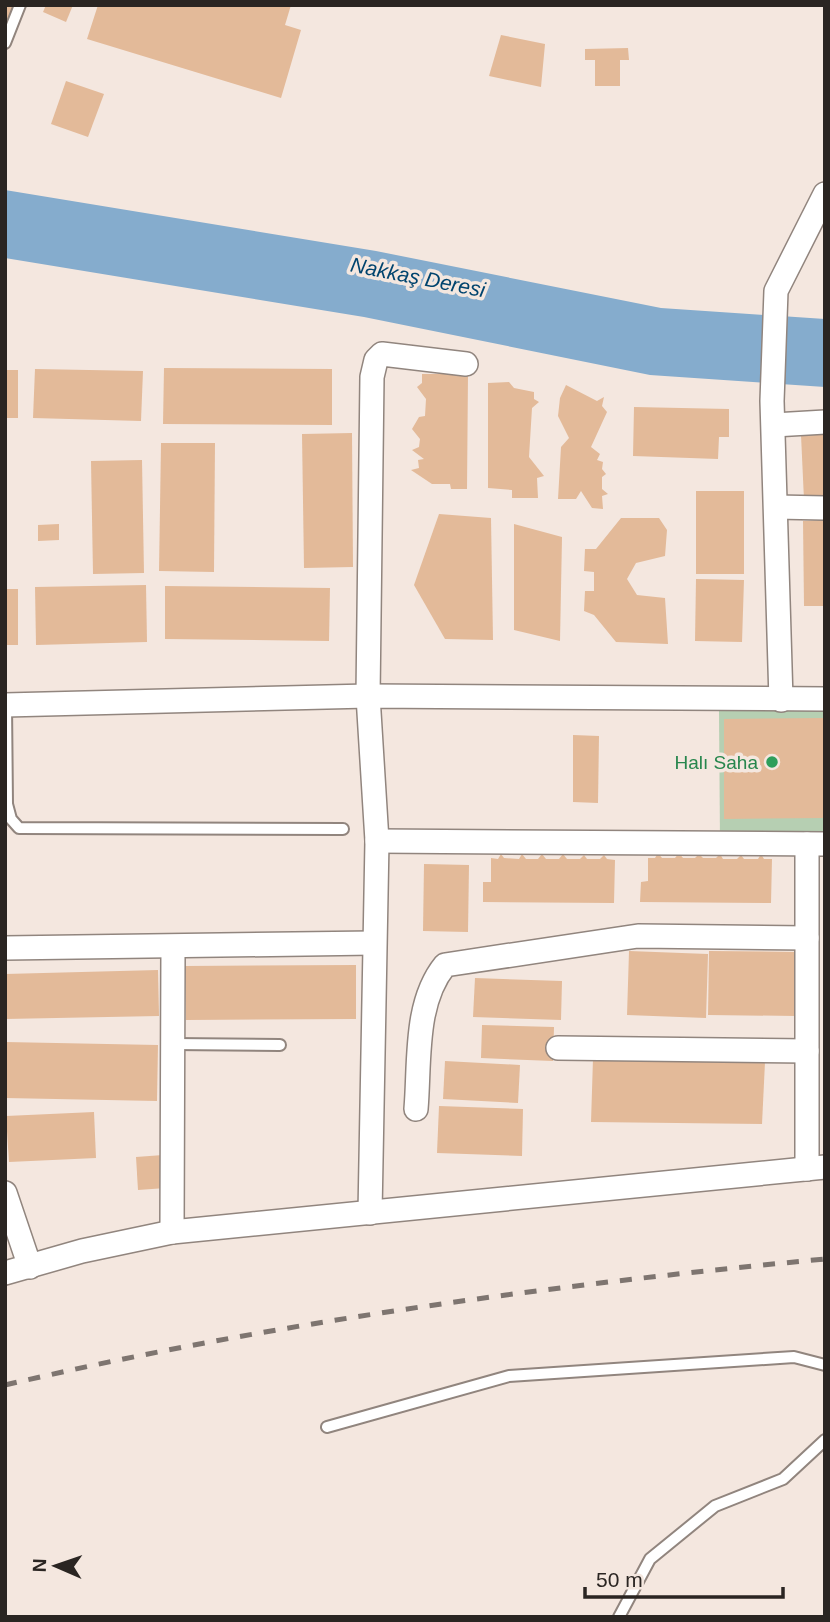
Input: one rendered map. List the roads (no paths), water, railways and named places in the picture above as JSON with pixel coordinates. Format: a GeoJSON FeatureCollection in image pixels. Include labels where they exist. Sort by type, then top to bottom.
{"type":"FeatureCollection","features":[{"type":"Feature","properties":{"kind":"street"},"geometry":{"type":"LineString","coordinates":[[781,700],[772,401],[776,291],[825,194]]}},
{"type":"Feature","properties":{"kind":"street"},"geometry":{"type":"LineString","coordinates":[[370,1213],[377,841],[368,696],[372,377],[376,360],[383,354],[466,364]]}},
{"type":"Feature","properties":{"kind":"street"},"geometry":{"type":"LineString","coordinates":[[774,425],[825,422]]}},
{"type":"Feature","properties":{"kind":"street"},"geometry":{"type":"LineString","coordinates":[[776,508],[825,508]]}},
{"type":"Feature","properties":{"kind":"street"},"geometry":{"type":"LineString","coordinates":[[5,705],[368,696],[825,699]]}},
{"type":"Feature","properties":{"kind":"street"},"geometry":{"type":"LineString","coordinates":[[5,1273],[82,1251],[172,1232],[816,1168],[807,1051],[816,989],[807,938],[816,844],[377,841]]}},
{"type":"Feature","properties":{"kind":"street"},"geometry":{"type":"LineString","coordinates":[[416,1109],[425,1001],[432,981],[445,965],[471,958],[638,936],[807,938]]}},
{"type":"Feature","properties":{"kind":"street"},"geometry":{"type":"LineString","coordinates":[[5,948],[173,948],[374,943]]}},
{"type":"Feature","properties":{"kind":"street"},"geometry":{"type":"LineString","coordinates":[[172,1232],[173,948]]}},
{"type":"Feature","properties":{"kind":"street"},"geometry":{"type":"LineString","coordinates":[[558,1048],[807,1051]]}},
{"type":"Feature","properties":{"kind":"street"},"geometry":{"type":"LineString","coordinates":[[5,1193],[30,1267]]}},
{"type":"Feature","properties":{"kind":"lane"},"geometry":{"type":"LineString","coordinates":[[5,43],[20,5]]}},
{"type":"Feature","properties":{"kind":"lane"},"geometry":{"type":"LineString","coordinates":[[5,705],[7,804],[11,818],[19,828],[344,829]]}},
{"type":"Feature","properties":{"kind":"lane"},"geometry":{"type":"LineString","coordinates":[[173,1044],[279,1045]]}},
{"type":"Feature","properties":{"kind":"lane"},"geometry":{"type":"LineString","coordinates":[[327,1427],[509,1376],[794,1357],[825,1366]]}},
{"type":"Feature","properties":{"kind":"lane"},"geometry":{"type":"LineString","coordinates":[[620,1617],[650,1559],[715,1506],[783,1479],[825,1440]]}},
{"type":"Feature","properties":{"kind":"water","name":"Nakkaş Deresi"},"geometry":{"type":"Polygon","coordinates":[[[5,190],[376,251],[661,308],[825,319],[825,387],[650,375],[364,317],[5,258],[5,190]]]}},
{"type":"Feature","properties":{"kind":"railway"},"geometry":{"type":"LineString","coordinates":[[5,1385],[208,1342],[413,1308],[619,1281],[825,1259]]}},
{"type":"Feature","properties":{"kind":"place","name":"Halı Saha"},"geometry":{"type":"Point","coordinates":[772,762]}}]}
